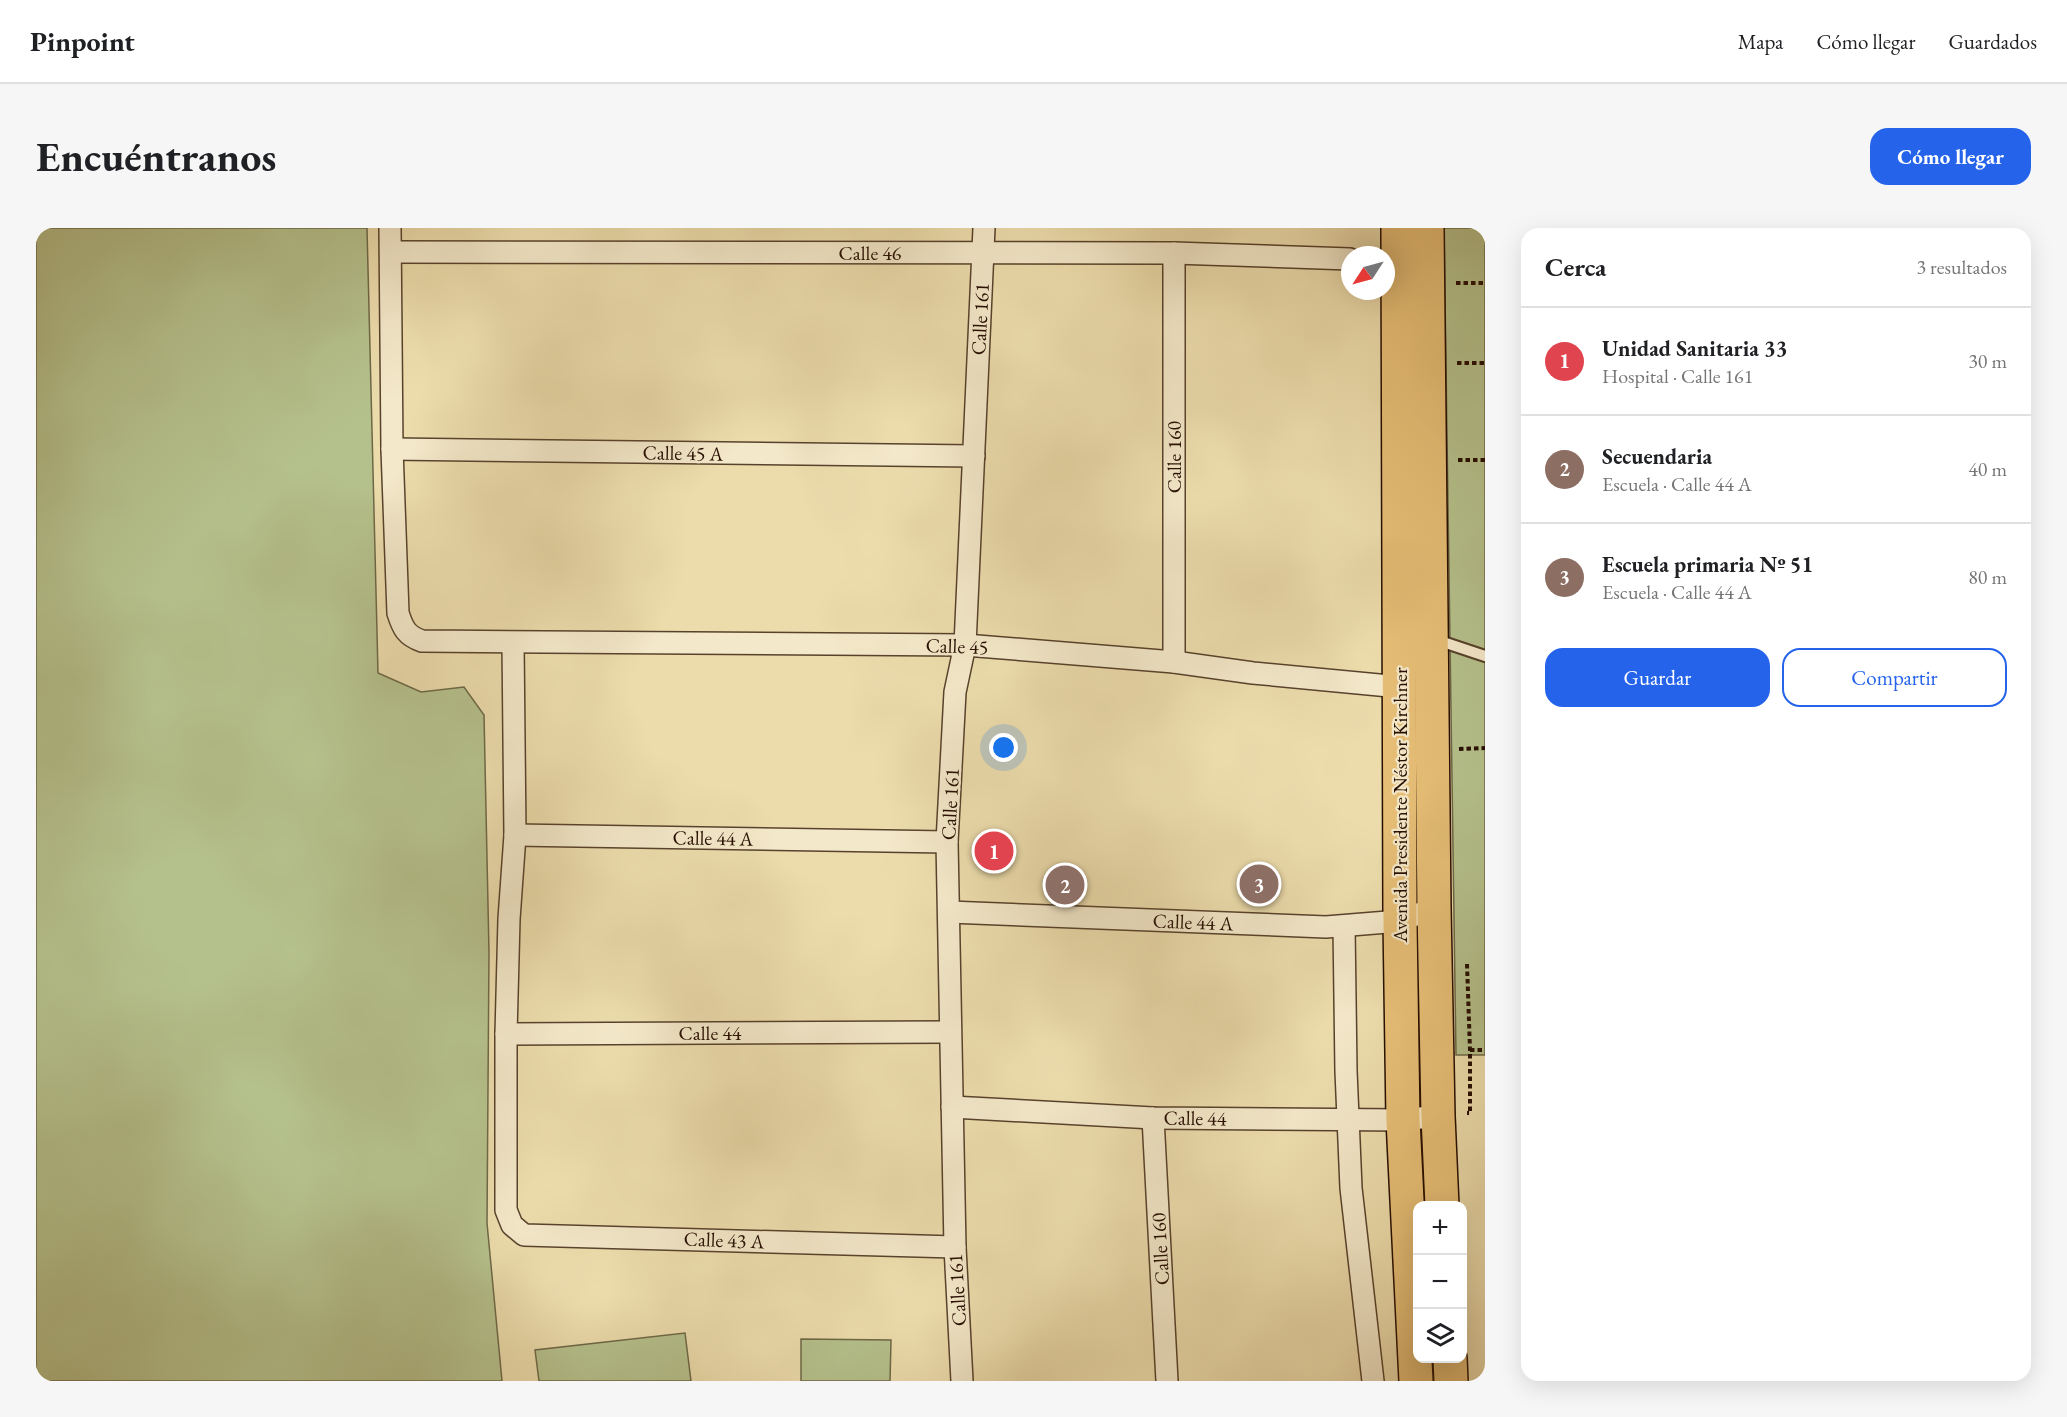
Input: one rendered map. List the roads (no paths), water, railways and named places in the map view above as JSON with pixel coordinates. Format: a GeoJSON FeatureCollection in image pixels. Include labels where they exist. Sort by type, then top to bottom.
{"type":"FeatureCollection","features":[{"type":"Feature","properties":{"kind":"main road","name":"Avenida Presidente Néstor Kirchner"},"geometry":{"type":"LineString","coordinates":[[1398,228],[1403,262],[1431,638],[1434,908],[1442,1201]]}},
{"type":"Feature","properties":{"kind":"main road","name":"Avenida Presidente Néstor Kirchner"},"geometry":{"type":"LineString","coordinates":[[1416,1381],[1403,1120],[1400,921],[1403,262],[1427,228]]}},
{"type":"Feature","properties":{"kind":"main road"},"geometry":{"type":"LineString","coordinates":[[1450,1363],[1451,1381]]}},
{"type":"Feature","properties":{"kind":"street","name":"Calle 45"},"geometry":{"type":"LineString","coordinates":[[390,228],[392,449],[398,613],[401,625],[410,637],[422,641],[513,643],[965,645],[1174,662],[1253,673],[1400,687]]}},
{"type":"Feature","properties":{"kind":"street","name":"Calle 161"},"geometry":{"type":"LineString","coordinates":[[962,1381],[952,1107],[947,842],[955,692],[965,645],[984,228]]}},
{"type":"Feature","properties":{"kind":"street","name":"Calle 46"},"geometry":{"type":"LineString","coordinates":[[391,252],[1174,253],[1341,259]]}},
{"type":"Feature","properties":{"kind":"street","name":"Calle 160"},"geometry":{"type":"LineString","coordinates":[[1174,253],[1174,662]]}},
{"type":"Feature","properties":{"kind":"street","name":"Calle 45 A"},"geometry":{"type":"LineString","coordinates":[[392,449],[974,456]]}},
{"type":"Feature","properties":{"kind":"street"},"geometry":{"type":"LineString","coordinates":[[506,1034],[514,835],[513,643]]}},
{"type":"Feature","properties":{"kind":"street","name":"Calle 44 A"},"geometry":{"type":"LineString","coordinates":[[514,835],[947,842]]}},
{"type":"Feature","properties":{"kind":"street","name":"Calle 44 A"},"geometry":{"type":"LineString","coordinates":[[949,912],[1326,927],[1400,921],[1434,908]]}},
{"type":"Feature","properties":{"kind":"street"},"geometry":{"type":"LineString","coordinates":[[1344,926],[1351,1188],[1373,1381]]}},
{"type":"Feature","properties":{"kind":"street","name":"Calle 44"},"geometry":{"type":"LineString","coordinates":[[506,1034],[950,1032]]}},
{"type":"Feature","properties":{"kind":"street","name":"Calle 43 A"},"geometry":{"type":"LineString","coordinates":[[506,1034],[506,1210],[512,1225],[524,1235],[956,1247]]}},
{"type":"Feature","properties":{"kind":"street","name":"Calle 44"},"geometry":{"type":"LineString","coordinates":[[952,1107],[1153,1118],[1403,1120],[1438,1116]]}},
{"type":"Feature","properties":{"kind":"street","name":"Calle 160"},"geometry":{"type":"LineString","coordinates":[[1153,1118],[1167,1381]]}},
{"type":"Feature","properties":{"kind":"lane"},"geometry":{"type":"LineString","coordinates":[[1431,638],[1485,656]]}},
{"type":"Feature","properties":{"kind":"place","name":"Unidad Sanitaria 33"},"geometry":{"type":"Point","coordinates":[994,851]}},
{"type":"Feature","properties":{"kind":"place","name":"Escuela primaria Nº 51"},"geometry":{"type":"Point","coordinates":[1259,884]}},
{"type":"Feature","properties":{"kind":"place","name":"Secuendaria"},"geometry":{"type":"Point","coordinates":[1065,885]}}]}
